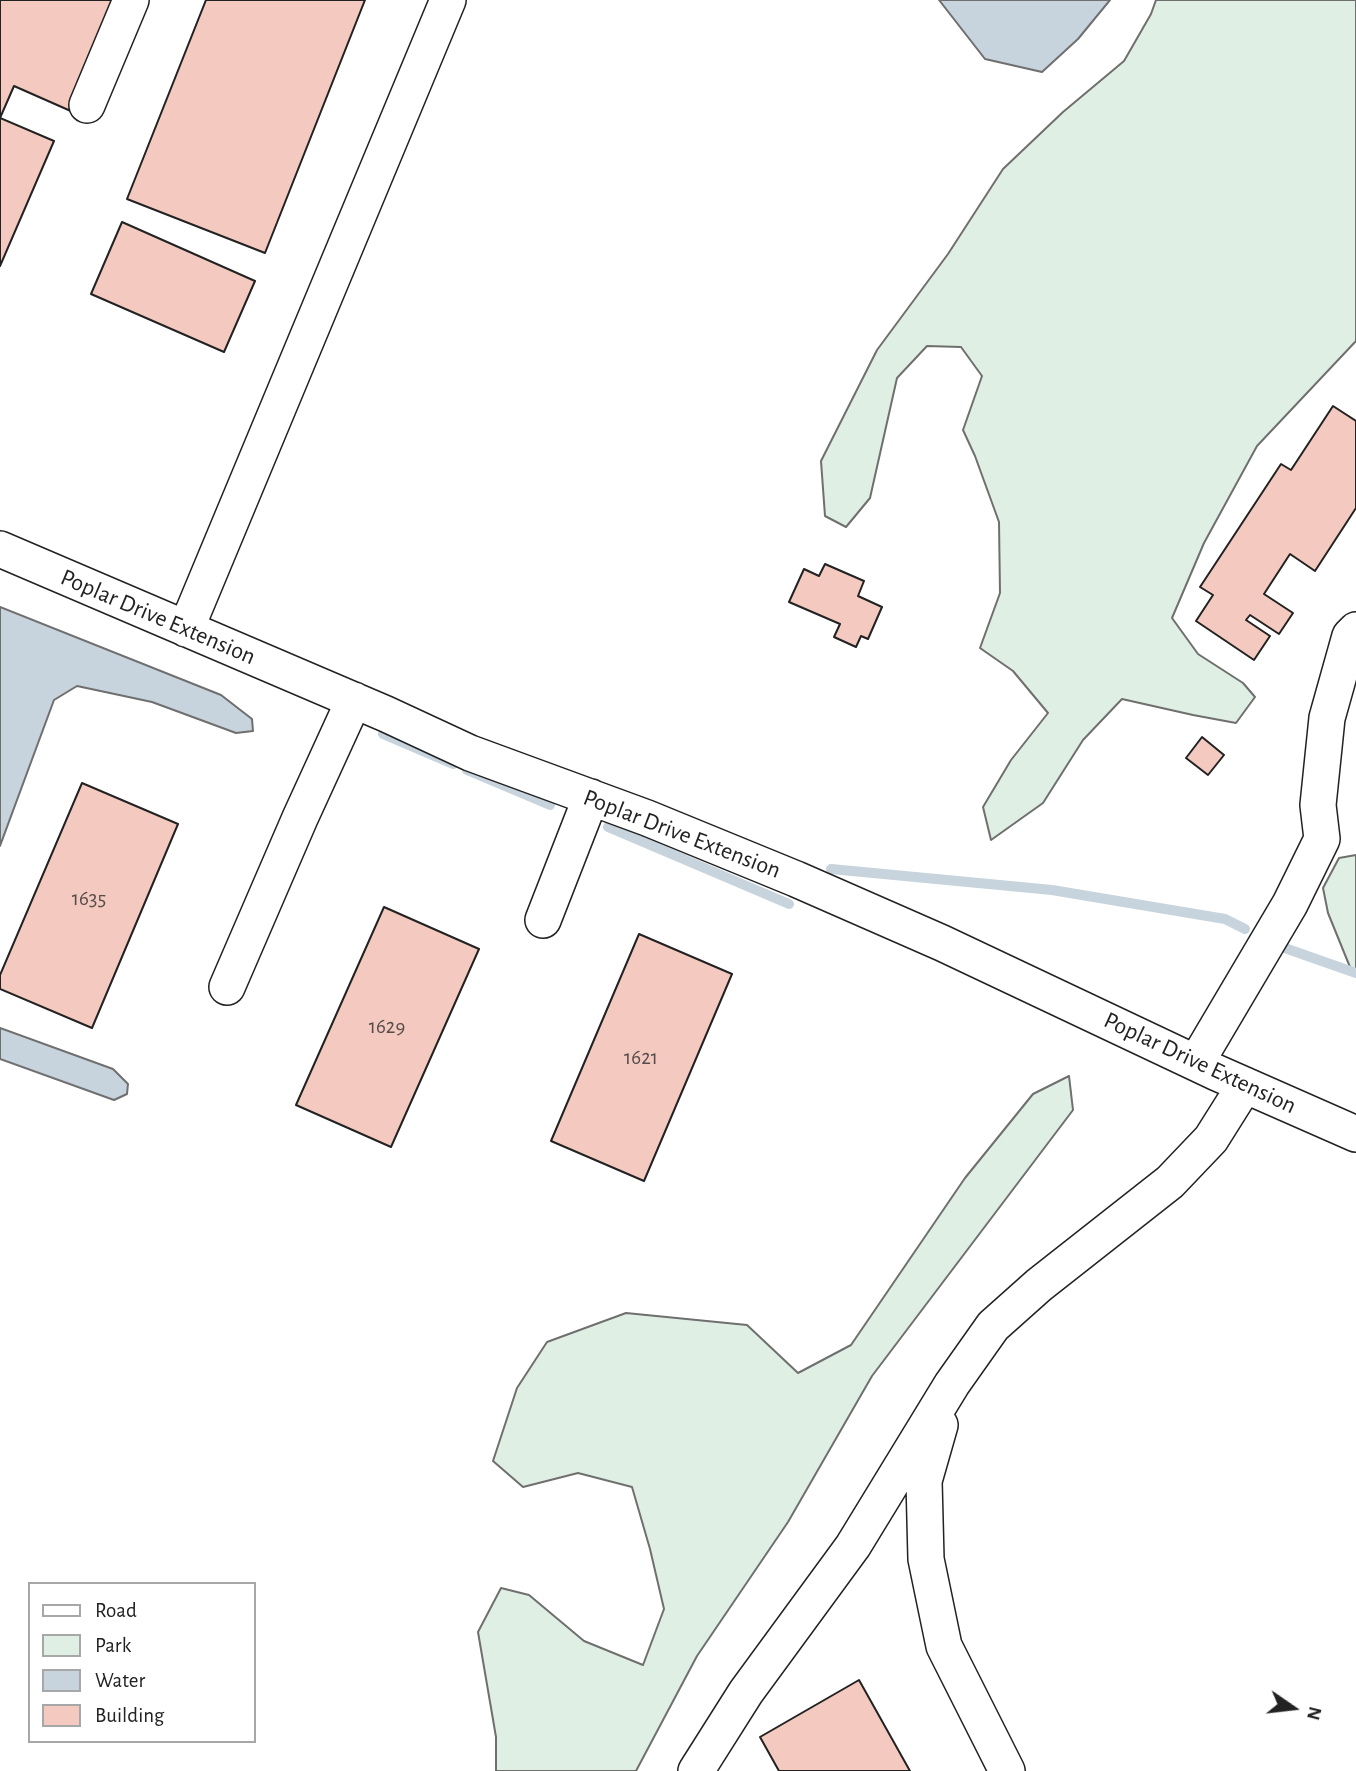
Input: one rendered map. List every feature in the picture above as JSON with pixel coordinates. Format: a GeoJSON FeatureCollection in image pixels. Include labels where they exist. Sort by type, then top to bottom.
{"type":"FeatureCollection","features":[{"type":"Feature","properties":{"kind":"street"},"geometry":{"type":"LineString","coordinates":[[87,105],[131,0]]}},
{"type":"Feature","properties":{"kind":"street"},"geometry":{"type":"LineString","coordinates":[[186,629],[448,0]]}},
{"type":"Feature","properties":{"kind":"street","name":"Poplar Drive Extension"},"geometry":{"type":"LineString","coordinates":[[0,550],[354,700],[470,753],[591,797],[796,878],[1356,1134]]}},
{"type":"Feature","properties":{"kind":"street"},"geometry":{"type":"LineString","coordinates":[[1196,1063],[1290,904],[1322,839],[1318,805],[1327,718],[1350,636],[1356,630]]}},
{"type":"Feature","properties":{"kind":"street"},"geometry":{"type":"LineString","coordinates":[[227,987],[354,700]]}},
{"type":"Feature","properties":{"kind":"street"},"geometry":{"type":"LineString","coordinates":[[543,920],[591,797]]}},
{"type":"Feature","properties":{"kind":"street"},"geometry":{"type":"LineString","coordinates":[[696,1771],[746,1692],[853,1546],[952,1384],[993,1326],[1039,1285],[1170,1182],[1211,1139],[1245,1085]]}},
{"type":"Feature","properties":{"kind":"street"},"geometry":{"type":"LineString","coordinates":[[952,1384],[925,1481],[926,1559],[944,1646],[1007,1771]]}},
{"type":"Feature","properties":{"kind":"green space"},"geometry":{"type":"Polygon","coordinates":[[[1156,0],[1356,0],[1356,341],[1257,446],[1204,543],[1172,618],[1198,654],[1243,683],[1255,697],[1236,723],[1122,699],[1083,740],[1043,803],[991,840],[983,807],[1011,760],[1048,713],[1013,671],[980,648],[1000,593],[999,522],[963,430],[982,376],[961,347],[927,346],[897,378],[870,498],[846,527],[825,516],[821,461],[877,350],[948,254],[1003,169],[1063,112],[1124,61],[1156,0]]]}},
{"type":"Feature","properties":{"kind":"green space"},"geometry":{"type":"Polygon","coordinates":[[[1356,855],[1356,976],[1328,913],[1323,888],[1339,858],[1356,855]]]}},
{"type":"Feature","properties":{"kind":"green space"},"geometry":{"type":"Polygon","coordinates":[[[1069,1076],[1073,1110],[872,1376],[788,1522],[697,1656],[636,1771],[496,1771],[496,1737],[478,1632],[501,1588],[529,1595],[584,1641],[643,1665],[664,1609],[632,1487],[578,1473],[523,1487],[493,1461],[517,1388],[547,1342],[626,1313],[747,1325],[798,1373],[851,1345],[965,1178],[1033,1094],[1069,1076]]]}},
{"type":"Feature","properties":{"kind":"water"},"geometry":{"type":"Polygon","coordinates":[[[939,0],[1110,0],[1078,39],[1042,72],[985,59],[939,0]]]}},
{"type":"Feature","properties":{"kind":"water"},"geometry":{"type":"Polygon","coordinates":[[[0,607],[221,695],[252,719],[253,731],[236,733],[152,702],[77,686],[54,700],[0,846],[0,607]]]}},
{"type":"Feature","properties":{"kind":"water"},"geometry":{"type":"Polygon","coordinates":[[[0,1028],[113,1069],[128,1084],[127,1094],[114,1100],[0,1059],[0,1028]]]}},
{"type":"Feature","properties":{"kind":"building"},"geometry":{"type":"Polygon","coordinates":[[[0,0],[122,0],[73,112],[14,86],[0,118],[0,0]]]}},
{"type":"Feature","properties":{"kind":"building"},"geometry":{"type":"Polygon","coordinates":[[[206,0],[365,0],[265,253],[127,199],[206,0]]]}},
{"type":"Feature","properties":{"kind":"building"},"geometry":{"type":"Polygon","coordinates":[[[0,118],[54,141],[0,266],[0,118]]]}},
{"type":"Feature","properties":{"kind":"building"},"geometry":{"type":"Polygon","coordinates":[[[122,222],[255,281],[224,352],[91,294],[122,222]]]}},
{"type":"Feature","properties":{"kind":"building"},"geometry":{"type":"Polygon","coordinates":[[[1333,406],[1356,421],[1356,508],[1315,571],[1290,554],[1264,594],[1293,613],[1279,634],[1250,615],[1246,620],[1270,636],[1254,660],[1196,621],[1213,595],[1200,587],[1281,464],[1291,470],[1333,406]]]}},
{"type":"Feature","properties":{"kind":"building"},"geometry":{"type":"Polygon","coordinates":[[[825,564],[864,581],[858,596],[882,607],[868,639],[861,636],[856,647],[834,637],[840,624],[789,602],[804,569],[819,576],[825,564]]]}},
{"type":"Feature","properties":{"kind":"building"},"geometry":{"type":"Polygon","coordinates":[[[1202,737],[1224,755],[1208,775],[1186,758],[1202,737]]]}},
{"type":"Feature","properties":{"kind":"building"},"geometry":{"type":"Polygon","coordinates":[[[82,783],[178,824],[92,1028],[0,989],[0,975],[82,783]]]}},
{"type":"Feature","properties":{"kind":"building"},"geometry":{"type":"Polygon","coordinates":[[[384,907],[479,949],[391,1147],[296,1105],[384,907]]]}},
{"type":"Feature","properties":{"kind":"building"},"geometry":{"type":"Polygon","coordinates":[[[639,934],[732,974],[644,1181],[551,1141],[639,934]]]}},
{"type":"Feature","properties":{"kind":"building"},"geometry":{"type":"Polygon","coordinates":[[[859,1680],[910,1771],[779,1771],[760,1737],[859,1680]]]}},
{"type":"Feature","properties":{"kind":"waterway"},"geometry":{"type":"LineString","coordinates":[[383,734],[453,764]]}},
{"type":"Feature","properties":{"kind":"waterway"},"geometry":{"type":"LineString","coordinates":[[467,770],[550,805]]}},
{"type":"Feature","properties":{"kind":"waterway"},"geometry":{"type":"LineString","coordinates":[[608,827],[789,904]]}},
{"type":"Feature","properties":{"kind":"waterway"},"geometry":{"type":"LineString","coordinates":[[831,869],[1052,890],[1225,919],[1245,929]]}},
{"type":"Feature","properties":{"kind":"waterway"},"geometry":{"type":"LineString","coordinates":[[1279,946],[1356,973]]}}]}
